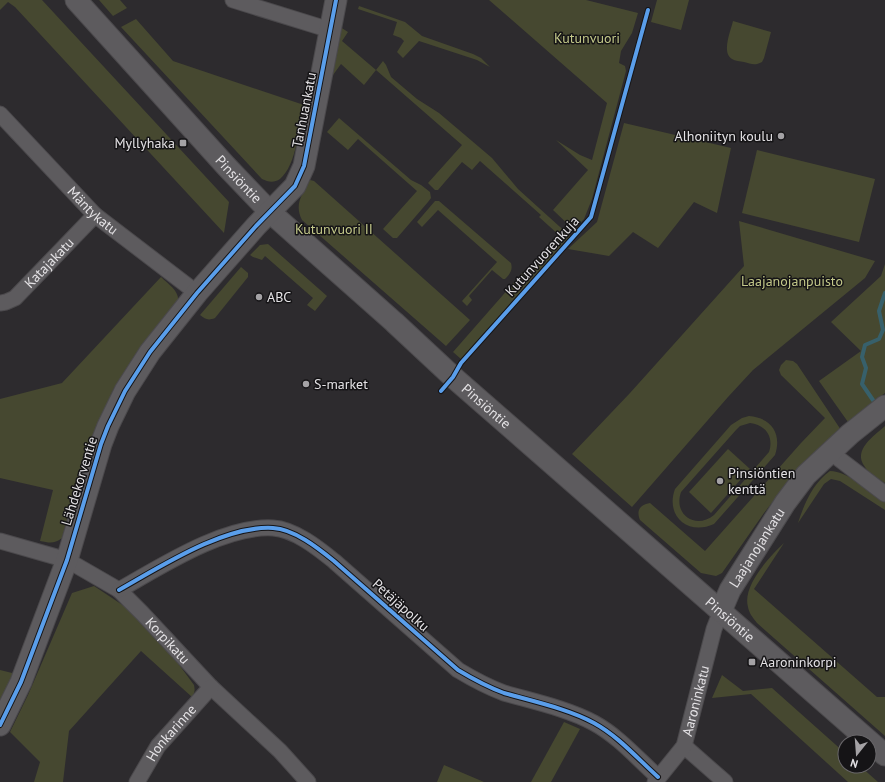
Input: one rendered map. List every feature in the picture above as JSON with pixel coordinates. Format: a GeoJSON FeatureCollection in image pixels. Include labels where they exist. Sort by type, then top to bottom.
{"type":"FeatureCollection","features":[{"type":"Feature","properties":{"kind":"main road","name":"Pinsiöntie"},"geometry":{"type":"LineString","coordinates":[[76,0],[226,166],[270,212],[394,322],[462,385],[885,755]]}},
{"type":"Feature","properties":{"kind":"main road","name":"Tanhuankatu"},"geometry":{"type":"LineString","coordinates":[[270,212],[295,186],[304,166],[336,0]]}},
{"type":"Feature","properties":{"kind":"main road","name":"Lähdekorventie"},"geometry":{"type":"LineString","coordinates":[[0,725],[21,682],[67,560],[94,467],[108,426],[126,391],[150,352],[197,293],[270,212]]}},
{"type":"Feature","properties":{"kind":"main road","name":"Laajanojankatu"},"geometry":{"type":"LineString","coordinates":[[722,611],[730,590],[785,503],[806,475],[850,434],[879,411]]}},
{"type":"Feature","properties":{"kind":"street"},"geometry":{"type":"LineString","coordinates":[[233,0],[330,30]]}},
{"type":"Feature","properties":{"kind":"street","name":"Mäntykatu"},"geometry":{"type":"LineString","coordinates":[[0,114],[95,215],[197,293]]}},
{"type":"Feature","properties":{"kind":"street","name":"Katajakatu"},"geometry":{"type":"LineString","coordinates":[[0,303],[15,298],[95,215]]}},
{"type":"Feature","properties":{"kind":"street"},"geometry":{"type":"LineString","coordinates":[[830,452],[885,494]]}},
{"type":"Feature","properties":{"kind":"street","name":"Petäjäpolku"},"geometry":{"type":"LineString","coordinates":[[119,590],[175,558],[225,536],[245,530],[274,528],[294,534],[313,544],[334,561],[458,670],[480,683],[593,722],[611,734],[657,780]]}},
{"type":"Feature","properties":{"kind":"street","name":"Korpikatu"},"geometry":{"type":"LineString","coordinates":[[0,541],[67,560],[119,590],[211,687],[280,751],[308,782]]}},
{"type":"Feature","properties":{"kind":"street","name":"Aaroninkatu"},"geometry":{"type":"LineString","coordinates":[[657,780],[684,746],[714,629],[722,611]]}},
{"type":"Feature","properties":{"kind":"street","name":"Honkarinne"},"geometry":{"type":"LineString","coordinates":[[136,782],[158,746],[211,687]]}},
{"type":"Feature","properties":{"kind":"street"},"geometry":{"type":"LineString","coordinates":[[684,746],[725,782]]}},
{"type":"Feature","properties":{"kind":"green space"},"geometry":{"type":"Polygon","coordinates":[[[0,0],[42,0],[229,202],[224,233],[15,7],[8,2],[0,10],[0,0]]]}},
{"type":"Feature","properties":{"kind":"green space"},"geometry":{"type":"Polygon","coordinates":[[[99,0],[120,0],[127,8],[113,16],[99,0]]]}},
{"type":"Feature","properties":{"kind":"green space","name":"Kutunvuori"},"geometry":{"type":"Polygon","coordinates":[[[489,0],[586,0],[638,13],[632,33],[621,51],[619,63],[625,66],[626,71],[592,199],[584,219],[574,230],[553,210],[588,170],[556,140],[580,155],[592,160],[607,103],[489,0]]]}},
{"type":"Feature","properties":{"kind":"green space"},"geometry":{"type":"Polygon","coordinates":[[[657,0],[689,0],[681,30],[651,22],[657,0]]]}},
{"type":"Feature","properties":{"kind":"green space"},"geometry":{"type":"Polygon","coordinates":[[[359,6],[405,22],[422,36],[473,54],[481,58],[490,67],[477,60],[419,41],[403,58],[397,52],[404,41],[393,35],[397,22],[358,9],[359,6]]]}},
{"type":"Feature","properties":{"kind":"green space"},"geometry":{"type":"Polygon","coordinates":[[[136,19],[173,61],[304,105],[294,155],[286,173],[280,179],[271,182],[262,179],[121,27],[136,19]]]}},
{"type":"Feature","properties":{"kind":"green space"},"geometry":{"type":"Polygon","coordinates":[[[733,21],[771,32],[762,62],[751,64],[732,59],[729,56],[727,47],[733,21]]]}},
{"type":"Feature","properties":{"kind":"green space"},"geometry":{"type":"Polygon","coordinates":[[[337,25],[348,32],[342,41],[376,70],[364,85],[341,64],[333,75],[328,73],[337,25]]]}},
{"type":"Feature","properties":{"kind":"green space"},"geometry":{"type":"Polygon","coordinates":[[[383,61],[391,77],[417,99],[439,113],[492,158],[518,189],[570,236],[461,359],[453,352],[524,271],[527,272],[559,235],[539,217],[541,215],[480,161],[472,170],[462,162],[438,190],[435,190],[428,183],[462,145],[376,70],[383,61]]]}},
{"type":"Feature","properties":{"kind":"green space"},"geometry":{"type":"Polygon","coordinates":[[[339,118],[411,180],[430,192],[431,198],[397,238],[393,238],[383,229],[417,191],[358,139],[348,150],[327,132],[339,118]]]}},
{"type":"Feature","properties":{"kind":"green space"},"geometry":{"type":"Polygon","coordinates":[[[624,123],[731,148],[717,213],[694,202],[658,248],[633,232],[609,256],[568,249],[597,222],[624,123]]]}},
{"type":"Feature","properties":{"kind":"green space"},"geometry":{"type":"Polygon","coordinates":[[[757,150],[875,179],[859,242],[742,213],[757,150]]]}},
{"type":"Feature","properties":{"kind":"green space","name":"Kutunvuori II"},"geometry":{"type":"Polygon","coordinates":[[[310,180],[314,181],[470,320],[446,346],[302,220],[299,204],[310,180]]]}},
{"type":"Feature","properties":{"kind":"green space"},"geometry":{"type":"Polygon","coordinates":[[[435,201],[439,201],[511,263],[511,272],[505,279],[492,270],[469,296],[472,300],[467,306],[462,301],[497,262],[438,210],[422,227],[417,222],[435,201]]]}},
{"type":"Feature","properties":{"kind":"green space","name":"Laajanojanpuisto"},"geometry":{"type":"Polygon","coordinates":[[[739,221],[875,261],[865,278],[753,370],[632,507],[572,454],[630,393],[744,266],[739,221]]]}},
{"type":"Feature","properties":{"kind":"green space"},"geometry":{"type":"Polygon","coordinates":[[[268,244],[327,296],[315,311],[307,305],[313,298],[265,256],[262,260],[250,255],[260,245],[268,244]]]}},
{"type":"Feature","properties":{"kind":"green space"},"geometry":{"type":"Polygon","coordinates":[[[885,264],[885,393],[848,422],[819,381],[861,351],[831,322],[881,276],[885,264]]]}},
{"type":"Feature","properties":{"kind":"green space"},"geometry":{"type":"Polygon","coordinates":[[[241,267],[248,273],[248,277],[215,318],[203,318],[200,315],[241,267]]]}},
{"type":"Feature","properties":{"kind":"green space"},"geometry":{"type":"Polygon","coordinates":[[[161,277],[177,293],[177,306],[114,388],[89,445],[62,538],[52,542],[40,541],[53,490],[0,478],[0,399],[62,383],[161,277]]]}},
{"type":"Feature","properties":{"kind":"green space"},"geometry":{"type":"Polygon","coordinates":[[[786,360],[793,361],[797,364],[841,430],[820,447],[799,468],[764,513],[722,573],[716,576],[701,573],[640,520],[638,513],[641,507],[650,503],[705,551],[825,418],[781,375],[779,370],[781,365],[786,360]]]}},
{"type":"Feature","properties":{"kind":"green space"},"geometry":{"type":"Polygon","coordinates":[[[749,416],[757,417],[764,420],[773,428],[777,440],[775,455],[714,524],[704,527],[688,525],[681,521],[673,508],[675,489],[731,425],[742,418],[749,416]],[[750,423],[740,426],[681,492],[679,500],[680,507],[688,518],[700,521],[714,515],[769,452],[769,437],[764,429],[756,424],[750,423]]]}},
{"type":"Feature","properties":{"kind":"green space"},"geometry":{"type":"Polygon","coordinates":[[[885,426],[885,483],[871,474],[862,461],[861,455],[870,439],[885,426]]]}},
{"type":"Feature","properties":{"kind":"green space","name":"Pinsiöntien kenttä"},"geometry":{"type":"Polygon","coordinates":[[[728,449],[750,469],[711,513],[689,492],[728,449]]]}},
{"type":"Feature","properties":{"kind":"green space"},"geometry":{"type":"Polygon","coordinates":[[[830,471],[844,474],[866,488],[885,502],[885,510],[840,481],[831,479],[824,484],[798,523],[810,494],[824,476],[830,471]]]}},
{"type":"Feature","properties":{"kind":"green space"},"geometry":{"type":"Polygon","coordinates":[[[784,543],[754,589],[877,697],[885,697],[885,736],[757,623],[750,613],[747,599],[753,581],[765,563],[784,543]]]}},
{"type":"Feature","properties":{"kind":"green space"},"geometry":{"type":"Polygon","coordinates":[[[94,586],[130,610],[169,651],[194,685],[195,690],[192,697],[141,651],[69,731],[63,782],[34,782],[40,762],[10,732],[28,695],[72,593],[94,586]]]}},
{"type":"Feature","properties":{"kind":"green space"},"geometry":{"type":"Polygon","coordinates":[[[0,670],[16,674],[0,707],[0,670]]]}},
{"type":"Feature","properties":{"kind":"green space"},"geometry":{"type":"Polygon","coordinates":[[[722,675],[743,691],[772,688],[837,746],[837,772],[751,694],[712,698],[722,675]]]}},
{"type":"Feature","properties":{"kind":"green space"},"geometry":{"type":"Polygon","coordinates":[[[564,722],[580,729],[551,782],[531,782],[564,722]]]}},
{"type":"Feature","properties":{"kind":"green space"},"geometry":{"type":"Polygon","coordinates":[[[444,765],[484,782],[437,782],[444,765]]]}},
{"type":"Feature","properties":{"kind":"green space"},"geometry":{"type":"Polygon","coordinates":[[[839,774],[869,774],[878,782],[848,782],[839,774]]]}},
{"type":"Feature","properties":{"kind":"waterway"},"geometry":{"type":"LineString","coordinates":[[877,406],[862,384],[866,368],[862,357],[865,345],[879,339],[883,330],[879,311],[885,293]]}},
{"type":"Feature","properties":{"kind":"cycle path"},"geometry":{"type":"LineString","coordinates":[[0,725],[21,682],[67,560],[101,444],[125,391],[150,352],[197,293],[256,226],[295,186],[304,166],[336,0]]}},
{"type":"Feature","properties":{"kind":"cycle path","name":"Kutunvuorenkuja"},"geometry":{"type":"LineString","coordinates":[[441,391],[453,377],[461,363],[591,217],[648,10]]}},
{"type":"Feature","properties":{"kind":"cycle path"},"geometry":{"type":"LineString","coordinates":[[119,590],[173,559],[214,540],[234,533],[254,529],[281,529],[297,535],[321,550],[458,670],[481,683],[504,693],[562,709],[594,723],[620,741],[658,777]]}},
{"type":"Feature","properties":{"kind":"place","name":"Alhoniityn koulu"},"geometry":{"type":"Point","coordinates":[781,136]}},
{"type":"Feature","properties":{"kind":"place","name":"Myllyhaka"},"geometry":{"type":"Point","coordinates":[183,143]}},
{"type":"Feature","properties":{"kind":"place","name":"ABC"},"geometry":{"type":"Point","coordinates":[259,297]}},
{"type":"Feature","properties":{"kind":"place","name":"S-market"},"geometry":{"type":"Point","coordinates":[306,384]}},
{"type":"Feature","properties":{"kind":"place","name":"Pinsiöntien kenttä"},"geometry":{"type":"Point","coordinates":[720,481]}},
{"type":"Feature","properties":{"kind":"place","name":"Aaroninkorpi"},"geometry":{"type":"Point","coordinates":[752,662]}}]}
